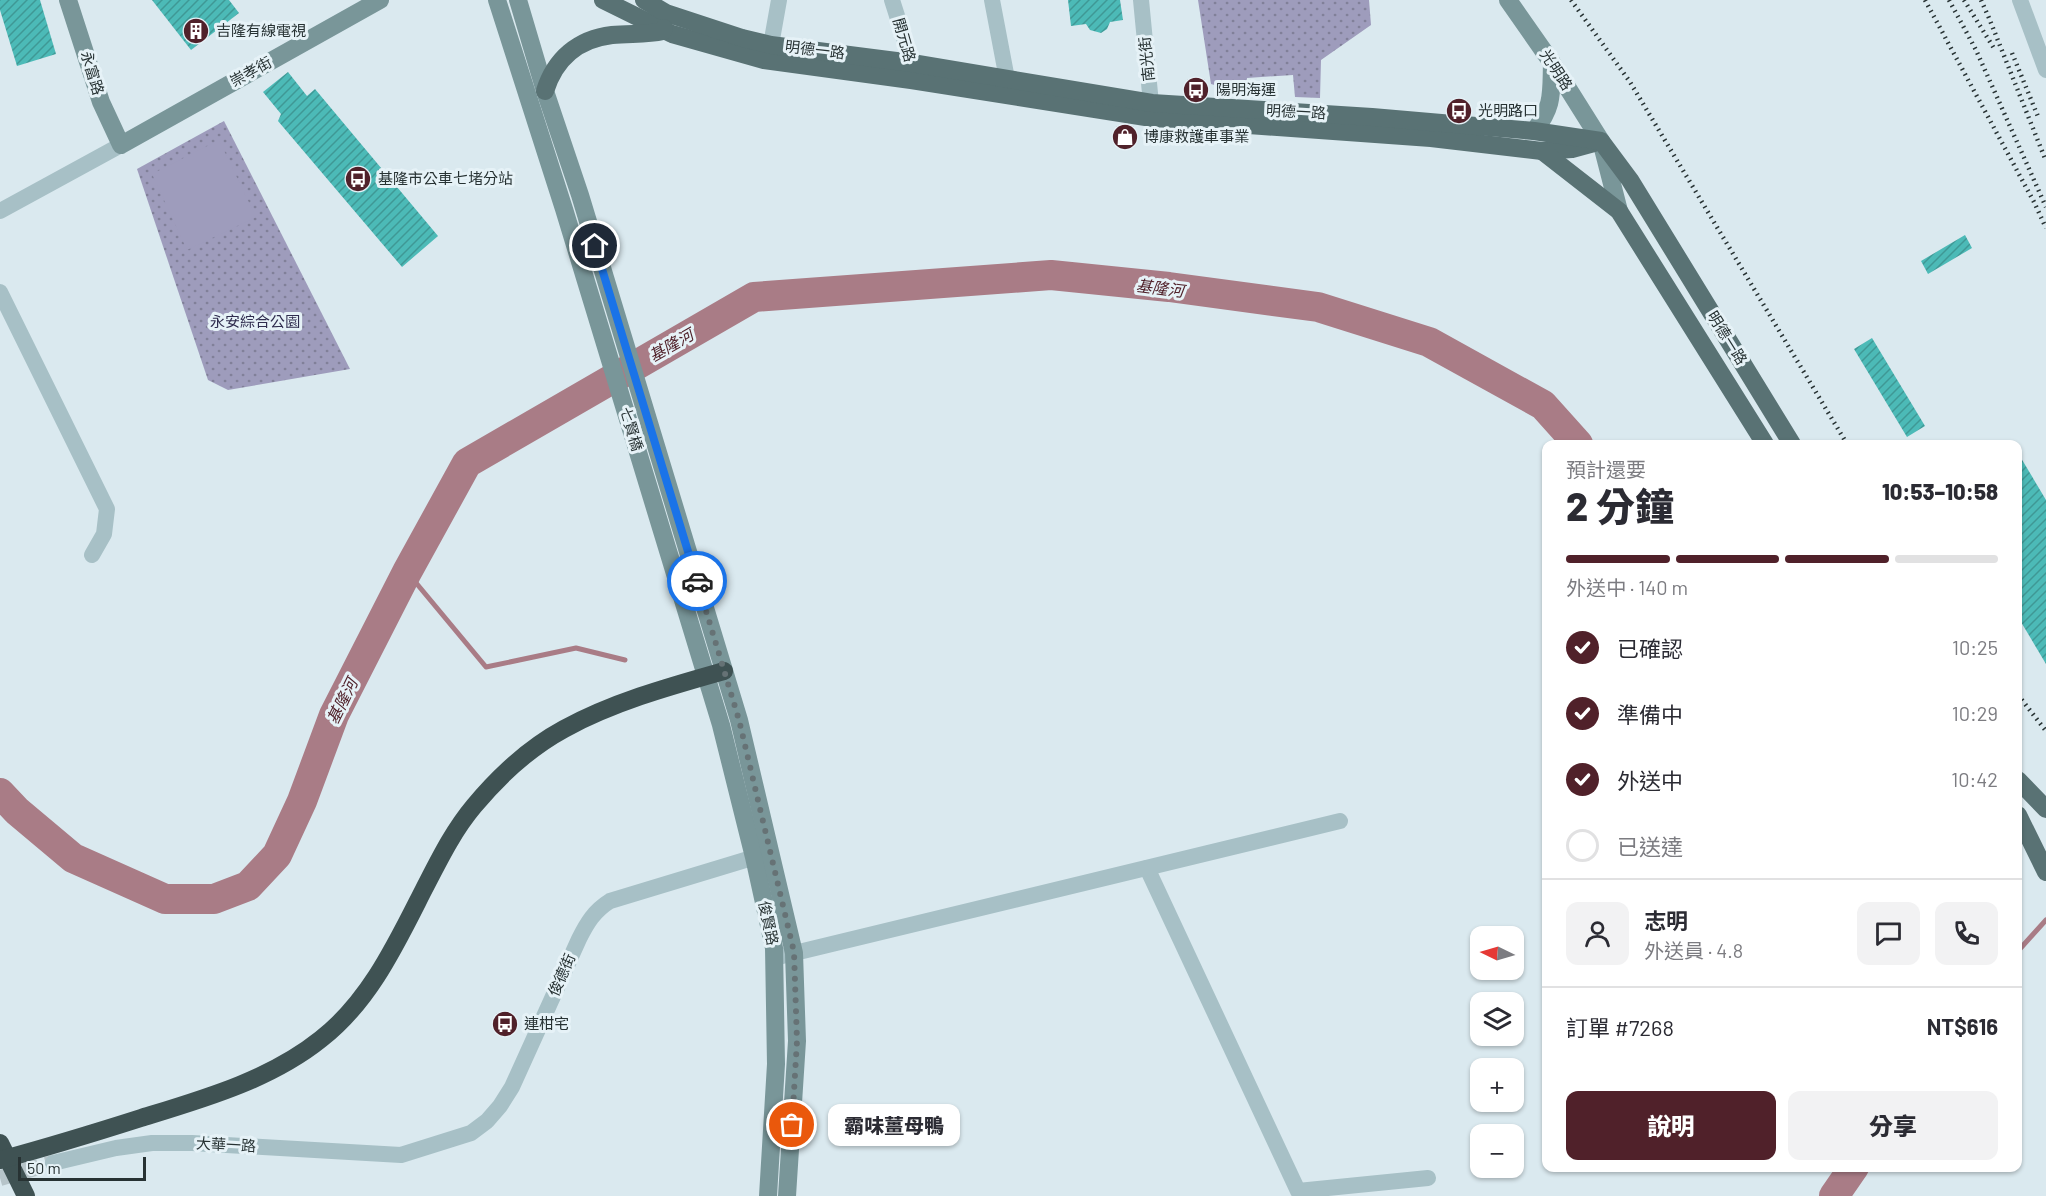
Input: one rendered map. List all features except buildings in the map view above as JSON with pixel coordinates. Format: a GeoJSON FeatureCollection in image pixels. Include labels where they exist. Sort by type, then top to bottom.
{"type":"FeatureCollection","features":[{"type":"Feature","properties":{"kind":"highway"},"geometry":{"type":"LineString","coordinates":[[0,1160],[202,1099],[281,1066],[321,1039],[345,1017],[375,979],[449,842],[473,807],[498,778],[527,753],[564,728],[618,705],[685,682],[716,666]]}},
{"type":"Feature","properties":{"kind":"highway"},"geometry":{"type":"LineString","coordinates":[[0,1143],[26,1196]]}},
{"type":"Feature","properties":{"kind":"main road","name":"明德一路"},"geometry":{"type":"LineString","coordinates":[[603,0],[664,14],[771,45],[1152,111],[1542,151],[1572,149],[1601,141]]}},
{"type":"Feature","properties":{"kind":"main road","name":"明德一路"},"geometry":{"type":"LineString","coordinates":[[644,0],[664,14],[764,60],[1007,79],[1152,111],[1372,117],[1534,131],[1601,141],[1630,180],[1790,440]]}},
{"type":"Feature","properties":{"kind":"main road"},"geometry":{"type":"LineString","coordinates":[[545,91],[556,65],[584,42],[613,34],[641,35],[664,14]]}},
{"type":"Feature","properties":{"kind":"main road"},"geometry":{"type":"LineString","coordinates":[[1542,151],[1618,210]]}},
{"type":"Feature","properties":{"kind":"main road","name":"明德一路"},"geometry":{"type":"LineString","coordinates":[[1618,210],[1762,440]]}},
{"type":"Feature","properties":{"kind":"main road"},"geometry":{"type":"LineString","coordinates":[[2022,784],[2046,809]]}},
{"type":"Feature","properties":{"kind":"main road"},"geometry":{"type":"LineString","coordinates":[[2022,823],[2044,868]]}},
{"type":"Feature","properties":{"kind":"street","name":"永富路"},"geometry":{"type":"LineString","coordinates":[[68,0],[101,102],[121,145]]}},
{"type":"Feature","properties":{"kind":"street","name":"崇孝街"},"geometry":{"type":"LineString","coordinates":[[121,145],[380,0]]}},
{"type":"Feature","properties":{"kind":"street","name":"七賢橋"},"geometry":{"type":"LineString","coordinates":[[497,0],[562,200],[700,658]]}},
{"type":"Feature","properties":{"kind":"street","name":"七賢橋"},"geometry":{"type":"LineString","coordinates":[[518,0],[545,91],[580,195],[716,666]]}},
{"type":"Feature","properties":{"kind":"street"},"geometry":{"type":"LineString","coordinates":[[771,45],[779,0]]}},
{"type":"Feature","properties":{"kind":"street","name":"開元路"},"geometry":{"type":"LineString","coordinates":[[892,0],[912,71]]}},
{"type":"Feature","properties":{"kind":"street"},"geometry":{"type":"LineString","coordinates":[[992,0],[1007,79]]}},
{"type":"Feature","properties":{"kind":"street","name":"南光街"},"geometry":{"type":"LineString","coordinates":[[1141,0],[1152,111]]}},
{"type":"Feature","properties":{"kind":"street","name":"光明路"},"geometry":{"type":"LineString","coordinates":[[1509,0],[1601,141],[1618,210]]}},
{"type":"Feature","properties":{"kind":"street"},"geometry":{"type":"LineString","coordinates":[[2020,0],[2046,70]]}},
{"type":"Feature","properties":{"kind":"street"},"geometry":{"type":"LineString","coordinates":[[1534,131],[1548,113],[1552,63]]}},
{"type":"Feature","properties":{"kind":"street"},"geometry":{"type":"LineString","coordinates":[[0,211],[121,145]]}},
{"type":"Feature","properties":{"kind":"street"},"geometry":{"type":"LineString","coordinates":[[0,292],[107,509],[104,534],[92,555]]}},
{"type":"Feature","properties":{"kind":"street","name":"俊賢路"},"geometry":{"type":"LineString","coordinates":[[700,658],[716,666],[739,720],[763,854],[774,948],[776,1064],[768,1196]]}},
{"type":"Feature","properties":{"kind":"street"},"geometry":{"type":"LineString","coordinates":[[774,958],[1340,821]]}},
{"type":"Feature","properties":{"kind":"street","name":"俊賢路"},"geometry":{"type":"LineString","coordinates":[[763,854],[794,952],[797,1041],[788,1196]]}},
{"type":"Feature","properties":{"kind":"street","name":"俊德街"},"geometry":{"type":"LineString","coordinates":[[401,1155],[471,1132],[487,1121],[500,1106],[512,1087],[579,939],[598,908],[610,901],[763,854]]}},
{"type":"Feature","properties":{"kind":"street"},"geometry":{"type":"LineString","coordinates":[[1147,868],[1298,1191],[1428,1178]]}},
{"type":"Feature","properties":{"kind":"street","name":"大華一路"},"geometry":{"type":"LineString","coordinates":[[53,1163],[116,1148],[152,1143],[192,1143],[401,1155]]}},
{"type":"Feature","properties":{"kind":"green space"},"geometry":{"type":"Polygon","coordinates":[[[1198,0],[1369,0],[1371,25],[1321,60],[1320,98],[1295,97],[1293,75],[1247,78],[1246,94],[1211,84],[1198,0]]]}},
{"type":"Feature","properties":{"kind":"green space","name":"永安綜合公園"},"geometry":{"type":"Polygon","coordinates":[[[224,121],[350,369],[228,390],[208,380],[137,169],[224,121]]]}},
{"type":"Feature","properties":{"kind":"green space"},"geometry":{"type":"Polygon","coordinates":[[[219,140],[256,217],[187,250],[152,174],[219,140]]]}},
{"type":"Feature","properties":{"kind":"waterway","name":"基隆河"},"geometry":{"type":"LineString","coordinates":[[0,793],[17,811],[73,858],[165,899],[214,899],[248,886],[277,855],[302,801],[334,715],[407,572],[467,463],[754,297],[1051,275],[1169,287],[1318,307],[1429,342],[1543,405],[1574,440]]}},
{"type":"Feature","properties":{"kind":"waterway"},"geometry":{"type":"LineString","coordinates":[[407,572],[486,667],[576,648],[625,660]]}},
{"type":"Feature","properties":{"kind":"waterway"},"geometry":{"type":"LineString","coordinates":[[2022,947],[2046,920]]}},
{"type":"Feature","properties":{"kind":"waterway","name":"基隆河"},"geometry":{"type":"LineString","coordinates":[[1834,1196],[1851,1172]]}},
{"type":"Feature","properties":{"kind":"tunnel"},"geometry":{"type":"LineString","coordinates":[[0,1178],[53,1163]]}},
{"type":"Feature","properties":{"kind":"railway"},"geometry":{"type":"LineString","coordinates":[[1571,0],[1630,82],[1845,440]]}},
{"type":"Feature","properties":{"kind":"railway"},"geometry":{"type":"LineString","coordinates":[[1925,0],[2046,228]]}},
{"type":"Feature","properties":{"kind":"railway"},"geometry":{"type":"LineString","coordinates":[[1949,0],[1976,50],[2046,207]]}},
{"type":"Feature","properties":{"kind":"railway"},"geometry":{"type":"LineString","coordinates":[[1964,0],[1995,50]]}},
{"type":"Feature","properties":{"kind":"railway"},"geometry":{"type":"LineString","coordinates":[[1981,0],[2046,161]]}},
{"type":"Feature","properties":{"kind":"railway"},"geometry":{"type":"LineString","coordinates":[[2012,53],[2039,119]]}},
{"type":"Feature","properties":{"kind":"railway"},"geometry":{"type":"LineString","coordinates":[[2022,700],[2046,731]]}},
{"type":"Feature","properties":{"kind":"way so far"},"geometry":{"type":"LineString","coordinates":[[697,581],[739,720],[794,952],[797,1041],[792,1125]]}},
{"type":"Feature","properties":{"kind":"place","name":"吉隆有線電視"},"geometry":{"type":"Point","coordinates":[196,31]}},
{"type":"Feature","properties":{"kind":"place","name":"陽明海運"},"geometry":{"type":"Point","coordinates":[1196,90]}},
{"type":"Feature","properties":{"kind":"place","name":"光明路口"},"geometry":{"type":"Point","coordinates":[1459,111]}},
{"type":"Feature","properties":{"kind":"place","name":"博康救護車事業"},"geometry":{"type":"Point","coordinates":[1125,137]}},
{"type":"Feature","properties":{"kind":"place","name":"基隆市公車七堵分站"},"geometry":{"type":"Point","coordinates":[358,179]}},
{"type":"Feature","properties":{"kind":"place","name":"連柑宅"},"geometry":{"type":"Point","coordinates":[505,1024]}},
{"type":"Feature","properties":{"kind":"place","name":"霸味薑母鴨"},"geometry":{"type":"Point","coordinates":[792,1125]}},
{"type":"Feature","properties":{"kind":"route"},"geometry":{"type":"LineString","coordinates":[[595,246],[697,581]]}}]}
